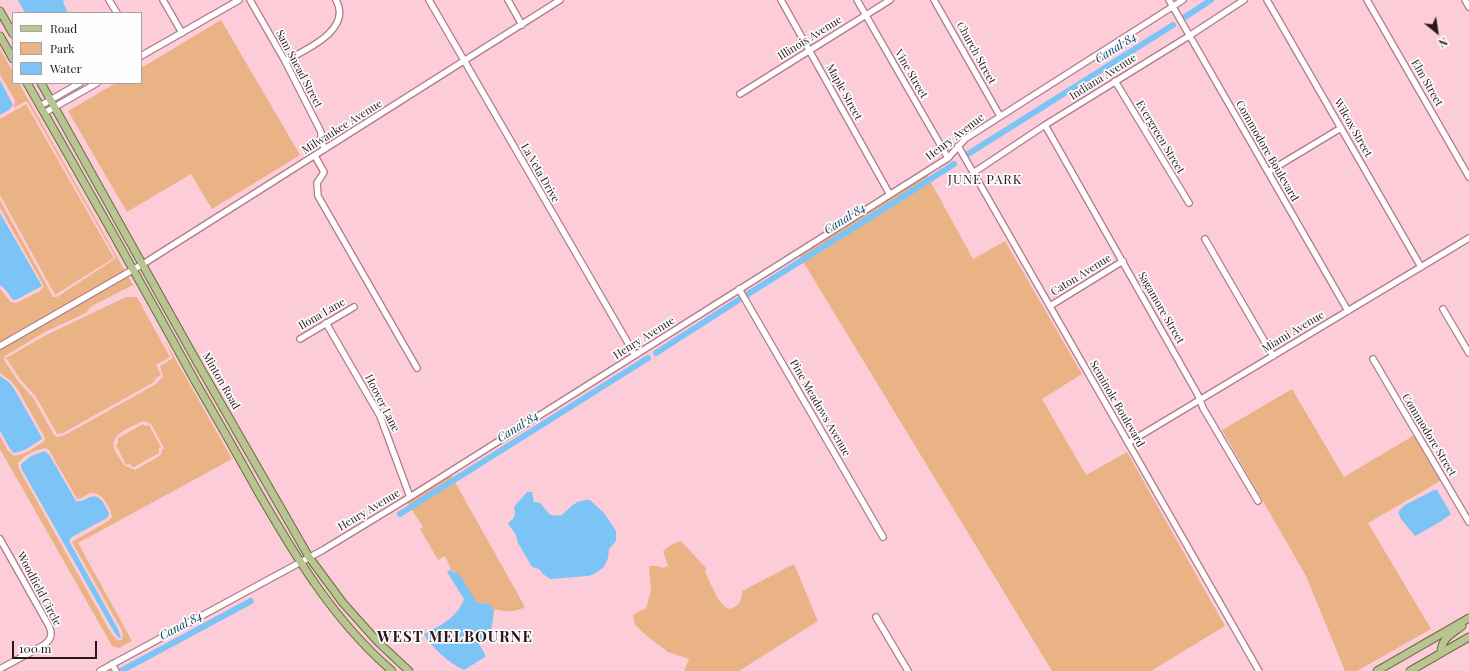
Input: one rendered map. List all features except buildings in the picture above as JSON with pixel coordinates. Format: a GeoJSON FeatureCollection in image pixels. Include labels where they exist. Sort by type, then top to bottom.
{"type":"FeatureCollection","features":[{"type":"Feature","properties":{"kind":"main road"},"geometry":{"type":"LineString","coordinates":[[0,11],[12,32]]}},
{"type":"Feature","properties":{"kind":"main road"},"geometry":{"type":"LineString","coordinates":[[0,36],[12,57]]}},
{"type":"Feature","properties":{"kind":"main road","name":"Minton Road"},"geometry":{"type":"LineString","coordinates":[[28,84],[134,269],[221,426],[300,562],[347,626],[392,671]]}},
{"type":"Feature","properties":{"kind":"main road","name":"Minton Road"},"geometry":{"type":"LineString","coordinates":[[42,84],[197,362],[309,557],[343,603],[378,642],[409,671]]}},
{"type":"Feature","properties":{"kind":"main road"},"geometry":{"type":"LineString","coordinates":[[1377,671],[1469,618]]}},
{"type":"Feature","properties":{"kind":"main road"},"geometry":{"type":"LineString","coordinates":[[1441,653],[1441,646],[1444,640],[1469,621]]}},
{"type":"Feature","properties":{"kind":"main road"},"geometry":{"type":"LineString","coordinates":[[1410,671],[1469,637]]}},
{"type":"Feature","properties":{"kind":"street"},"geometry":{"type":"LineString","coordinates":[[109,0],[116,12]]}},
{"type":"Feature","properties":{"kind":"street"},"geometry":{"type":"LineString","coordinates":[[163,0],[182,33]]}},
{"type":"Feature","properties":{"kind":"street"},"geometry":{"type":"LineString","coordinates":[[142,54],[239,0]]}},
{"type":"Feature","properties":{"kind":"street","name":"Sam Snead Street"},"geometry":{"type":"LineString","coordinates":[[250,0],[285,61],[321,132],[325,149]]}},
{"type":"Feature","properties":{"kind":"street"},"geometry":{"type":"LineString","coordinates":[[285,61],[317,42],[334,29],[339,19],[338,4],[336,0]]}},
{"type":"Feature","properties":{"kind":"street","name":"La Veta Drive"},"geometry":{"type":"LineString","coordinates":[[429,0],[635,355]]}},
{"type":"Feature","properties":{"kind":"street"},"geometry":{"type":"LineString","coordinates":[[508,0],[522,25]]}},
{"type":"Feature","properties":{"kind":"street","name":"Milwaukee Avenue"},"geometry":{"type":"LineString","coordinates":[[0,346],[143,264],[560,0]]}},
{"type":"Feature","properties":{"kind":"street","name":"Maple Street"},"geometry":{"type":"LineString","coordinates":[[781,0],[889,193]]}},
{"type":"Feature","properties":{"kind":"street","name":"Vine Street"},"geometry":{"type":"LineString","coordinates":[[857,0],[948,158]]}},
{"type":"Feature","properties":{"kind":"street","name":"Illinois Avenue"},"geometry":{"type":"LineString","coordinates":[[740,94],[890,0]]}},
{"type":"Feature","properties":{"kind":"street","name":"Church Street"},"geometry":{"type":"LineString","coordinates":[[934,0],[1000,116]]}},
{"type":"Feature","properties":{"kind":"street","name":"Commodore Boulevard"},"geometry":{"type":"LineString","coordinates":[[1169,0],[1348,311]]}},
{"type":"Feature","properties":{"kind":"street","name":"Henry Avenue"},"geometry":{"type":"LineString","coordinates":[[100,671],[323,550],[410,497],[740,289],[889,193],[948,158],[965,139],[1183,0]]}},
{"type":"Feature","properties":{"kind":"street","name":"Indiana Avenue"},"geometry":{"type":"LineString","coordinates":[[973,173],[1045,125],[1189,36],[1244,0]]}},
{"type":"Feature","properties":{"kind":"street","name":"Wilcox Street"},"geometry":{"type":"LineString","coordinates":[[1267,0],[1421,267]]}},
{"type":"Feature","properties":{"kind":"street","name":"Elm Street"},"geometry":{"type":"LineString","coordinates":[[1367,0],[1469,177]]}},
{"type":"Feature","properties":{"kind":"street"},"geometry":{"type":"LineString","coordinates":[[1465,0],[1469,8]]}},
{"type":"Feature","properties":{"kind":"street","name":"Evergreen Street"},"geometry":{"type":"LineString","coordinates":[[1115,81],[1189,203]]}},
{"type":"Feature","properties":{"kind":"street"},"geometry":{"type":"LineString","coordinates":[[40,106],[78,84],[81,92]]}},
{"type":"Feature","properties":{"kind":"street"},"geometry":{"type":"LineString","coordinates":[[44,113],[95,84]]}},
{"type":"Feature","properties":{"kind":"street","name":"Sagamore Street"},"geometry":{"type":"LineString","coordinates":[[1045,125],[1258,501]]}},
{"type":"Feature","properties":{"kind":"street"},"geometry":{"type":"LineString","coordinates":[[1268,172],[1341,128]]}},
{"type":"Feature","properties":{"kind":"street","name":"Seminole Boulevard"},"geometry":{"type":"LineString","coordinates":[[958,146],[1259,671]]}},
{"type":"Feature","properties":{"kind":"street"},"geometry":{"type":"LineString","coordinates":[[315,156],[324,172],[317,183],[318,196],[417,368]]}},
{"type":"Feature","properties":{"kind":"street","name":"Miami Avenue"},"geometry":{"type":"LineString","coordinates":[[1128,444],[1469,238]]}},
{"type":"Feature","properties":{"kind":"street"},"geometry":{"type":"LineString","coordinates":[[1205,239],[1273,356]]}},
{"type":"Feature","properties":{"kind":"street","name":"Caton Avenue"},"geometry":{"type":"LineString","coordinates":[[1050,306],[1123,262]]}},
{"type":"Feature","properties":{"kind":"street","name":"Pine Meadows Avenue"},"geometry":{"type":"LineString","coordinates":[[740,289],[882,537]]}},
{"type":"Feature","properties":{"kind":"street","name":"Ilona Lane"},"geometry":{"type":"LineString","coordinates":[[300,339],[354,307]]}},
{"type":"Feature","properties":{"kind":"street"},"geometry":{"type":"LineString","coordinates":[[1443,308],[1469,353]]}},
{"type":"Feature","properties":{"kind":"street","name":"Hoover Lane"},"geometry":{"type":"LineString","coordinates":[[326,323],[380,416],[410,497]]}},
{"type":"Feature","properties":{"kind":"street","name":"Commodore Street"},"geometry":{"type":"LineString","coordinates":[[1372,359],[1469,522]]}},
{"type":"Feature","properties":{"kind":"street","name":"Woodfield Circle"},"geometry":{"type":"LineString","coordinates":[[0,539],[49,626],[52,635],[50,640],[44,645],[0,669]]}},
{"type":"Feature","properties":{"kind":"street"},"geometry":{"type":"LineString","coordinates":[[876,617],[908,671]]}},
{"type":"Feature","properties":{"kind":"street"},"geometry":{"type":"LineString","coordinates":[[112,664],[116,671]]}},
{"type":"Feature","properties":{"kind":"green space"},"geometry":{"type":"Polygon","coordinates":[[[221,20],[300,155],[212,209],[191,174],[127,212],[68,111],[114,84],[142,84],[142,67],[221,20]]]}},
{"type":"Feature","properties":{"kind":"green space"},"geometry":{"type":"Polygon","coordinates":[[[0,49],[12,70],[12,84],[20,84],[133,285],[90,307],[86,313],[45,332],[5,356],[4,360],[18,381],[34,399],[54,435],[57,437],[65,435],[156,384],[163,376],[160,366],[173,358],[163,337],[232,459],[78,543],[132,641],[119,648],[112,646],[0,449],[0,436],[8,451],[14,456],[30,450],[44,441],[45,438],[18,390],[11,381],[0,373],[0,289],[11,302],[16,303],[40,291],[44,286],[0,208],[0,200],[53,297],[57,297],[116,258],[28,103],[26,101],[14,108],[15,100],[0,75],[0,49]],[[143,421],[123,431],[115,438],[114,447],[125,466],[135,470],[161,455],[164,448],[151,424],[143,421]],[[45,448],[27,455],[18,463],[19,469],[111,633],[117,640],[122,640],[123,634],[120,627],[72,542],[108,521],[112,517],[110,509],[105,501],[96,493],[92,493],[77,499],[49,450],[45,448]]]}},
{"type":"Feature","properties":{"kind":"green space"},"geometry":{"type":"Polygon","coordinates":[[[26,104],[114,258],[55,295],[0,195],[0,119],[26,104]]]}},
{"type":"Feature","properties":{"kind":"green space"},"geometry":{"type":"Polygon","coordinates":[[[927,175],[973,259],[1005,241],[1082,374],[1042,399],[1086,475],[1127,452],[1225,626],[1151,671],[1052,671],[799,255],[927,175]]]}},
{"type":"Feature","properties":{"kind":"green space"},"geometry":{"type":"Polygon","coordinates":[[[126,297],[137,297],[170,357],[156,365],[161,375],[156,378],[154,382],[63,433],[57,434],[36,397],[20,379],[6,358],[46,335],[126,297]]]}},
{"type":"Feature","properties":{"kind":"green space"},"geometry":{"type":"Polygon","coordinates":[[[1292,389],[1344,477],[1416,434],[1442,480],[1368,523],[1431,629],[1357,671],[1345,671],[1306,576],[1222,430],[1292,389]]]}},
{"type":"Feature","properties":{"kind":"green space"},"geometry":{"type":"Polygon","coordinates":[[[143,424],[145,426],[149,425],[161,447],[159,448],[159,453],[134,467],[131,466],[131,464],[126,465],[116,445],[118,443],[118,438],[143,424]]]}},
{"type":"Feature","properties":{"kind":"green space"},"geometry":{"type":"Polygon","coordinates":[[[451,475],[525,607],[511,611],[493,610],[490,605],[476,602],[455,572],[450,570],[451,569],[445,556],[438,560],[420,529],[423,527],[407,502],[451,475]]]}},
{"type":"Feature","properties":{"kind":"green space"},"geometry":{"type":"Polygon","coordinates":[[[681,541],[706,568],[705,572],[718,599],[725,607],[730,609],[739,603],[742,591],[794,564],[818,621],[739,671],[684,671],[689,659],[668,652],[648,637],[635,625],[633,615],[646,608],[651,591],[649,566],[663,568],[668,566],[663,551],[671,545],[681,541]]]}},
{"type":"Feature","properties":{"kind":"water"},"geometry":{"type":"Polygon","coordinates":[[[18,0],[64,0],[63,2],[68,12],[24,12],[18,0]]]}},
{"type":"Feature","properties":{"kind":"water"},"geometry":{"type":"Polygon","coordinates":[[[0,80],[13,105],[9,110],[0,115],[0,80]]]}},
{"type":"Feature","properties":{"kind":"water"},"geometry":{"type":"Polygon","coordinates":[[[0,213],[42,286],[16,300],[13,300],[0,285],[0,213]]]}},
{"type":"Feature","properties":{"kind":"water"},"geometry":{"type":"Polygon","coordinates":[[[0,376],[10,383],[42,438],[25,449],[14,453],[10,449],[0,431],[0,376]]]}},
{"type":"Feature","properties":{"kind":"water"},"geometry":{"type":"Polygon","coordinates":[[[45,451],[50,456],[76,501],[94,496],[97,497],[103,502],[109,513],[107,518],[72,537],[69,541],[118,629],[121,638],[119,638],[114,632],[21,468],[21,464],[31,456],[45,451]]]}},
{"type":"Feature","properties":{"kind":"water"},"geometry":{"type":"Polygon","coordinates":[[[1434,490],[1437,490],[1451,514],[1415,536],[1401,519],[1398,512],[1405,505],[1434,490]]]}},
{"type":"Feature","properties":{"kind":"water"},"geometry":{"type":"Polygon","coordinates":[[[527,492],[532,492],[534,502],[540,503],[551,515],[562,515],[574,504],[585,500],[590,500],[604,513],[616,531],[616,541],[609,549],[608,558],[604,567],[588,576],[550,579],[539,569],[532,567],[518,543],[515,533],[508,523],[514,516],[514,507],[527,492]]]}},
{"type":"Feature","properties":{"kind":"water"},"geometry":{"type":"Polygon","coordinates":[[[450,570],[460,575],[476,602],[491,605],[494,611],[491,633],[492,636],[479,644],[485,654],[485,657],[464,670],[441,655],[424,634],[453,616],[461,606],[464,599],[447,572],[450,570]]]}},
{"type":"Feature","properties":{"kind":"waterway","name":"Canal 84"},"geometry":{"type":"LineString","coordinates":[[1185,17],[1211,0]]}},
{"type":"Feature","properties":{"kind":"waterway","name":"Canal 84"},"geometry":{"type":"LineString","coordinates":[[968,154],[1173,25]]}},
{"type":"Feature","properties":{"kind":"waterway","name":"Canal 84"},"geometry":{"type":"LineString","coordinates":[[748,294],[954,164]]}},
{"type":"Feature","properties":{"kind":"waterway","name":"Canal 84"},"geometry":{"type":"LineString","coordinates":[[656,353],[740,299]]}},
{"type":"Feature","properties":{"kind":"waterway","name":"Canal 84"},"geometry":{"type":"LineString","coordinates":[[400,514],[648,358]]}},
{"type":"Feature","properties":{"kind":"waterway","name":"Canal 84"},"geometry":{"type":"LineString","coordinates":[[121,671],[251,601]]}},
{"type":"Feature","properties":{"kind":"district","name":"JUNE PARK"},"geometry":{"type":"Point","coordinates":[985,180]}},
{"type":"Feature","properties":{"kind":"district","name":"WEST MELBOURNE"},"geometry":{"type":"Point","coordinates":[455,637]}}]}
